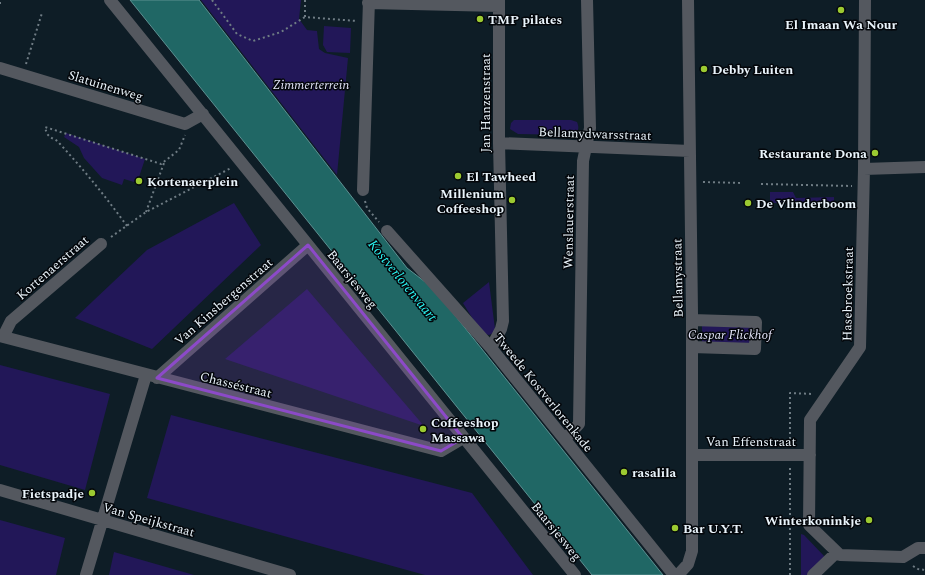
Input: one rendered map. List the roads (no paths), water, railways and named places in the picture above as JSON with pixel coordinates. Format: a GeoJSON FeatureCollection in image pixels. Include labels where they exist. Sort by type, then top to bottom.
{"type":"FeatureCollection","features":[{"type":"Feature","properties":{"kind":"street","name":"Baarsjesweg"},"geometry":{"type":"LineString","coordinates":[[110,0],[575,575]]}},
{"type":"Feature","properties":{"kind":"street","name":"Wenslauerstraat"},"geometry":{"type":"LineString","coordinates":[[565,440],[579,424],[583,161],[590,128],[587,0]]}},
{"type":"Feature","properties":{"kind":"street","name":"Bellamystraat"},"geometry":{"type":"LineString","coordinates":[[678,575],[688,564],[692,551],[693,455],[688,0]]}},
{"type":"Feature","properties":{"kind":"street","name":"Hasebroekstraat"},"geometry":{"type":"LineString","coordinates":[[836,553],[809,525],[810,420],[860,347],[864,186],[865,0]]}},
{"type":"Feature","properties":{"kind":"street"},"geometry":{"type":"LineString","coordinates":[[363,190],[368,2],[499,3]]}},
{"type":"Feature","properties":{"kind":"street","name":"Jan Hanzenstraat"},"geometry":{"type":"LineString","coordinates":[[491,348],[501,330],[503,321],[499,143],[499,3]]}},
{"type":"Feature","properties":{"kind":"street","name":"Slatuinenweg"},"geometry":{"type":"LineString","coordinates":[[0,68],[185,124],[203,114]]}},
{"type":"Feature","properties":{"kind":"street","name":"Bellamydwarsstraat"},"geometry":{"type":"LineString","coordinates":[[499,143],[690,151]]}},
{"type":"Feature","properties":{"kind":"street"},"geometry":{"type":"LineString","coordinates":[[864,169],[925,167]]}},
{"type":"Feature","properties":{"kind":"street","name":"Tweede Kostverlorenkade"},"geometry":{"type":"LineString","coordinates":[[386,231],[491,348],[674,575]]}},
{"type":"Feature","properties":{"kind":"street","name":"Kortenaerstraat"},"geometry":{"type":"LineString","coordinates":[[2,336],[11,321],[101,244]]}},
{"type":"Feature","properties":{"kind":"street","name":"Van Kinsbergenstraat"},"geometry":{"type":"LineString","coordinates":[[152,377],[308,245]]}},
{"type":"Feature","properties":{"kind":"street"},"geometry":{"type":"LineString","coordinates":[[692,320],[756,322],[755,349],[692,347]]}},
{"type":"Feature","properties":{"kind":"street","name":"Chasséstraat"},"geometry":{"type":"LineString","coordinates":[[2,336],[152,377],[441,451],[463,438]]}},
{"type":"Feature","properties":{"kind":"street"},"geometry":{"type":"LineString","coordinates":[[86,575],[103,520],[152,377]]}},
{"type":"Feature","properties":{"kind":"street","name":"Van Effenstraat"},"geometry":{"type":"LineString","coordinates":[[693,455],[810,455]]}},
{"type":"Feature","properties":{"kind":"street","name":"Van Speijkstraat"},"geometry":{"type":"LineString","coordinates":[[0,490],[290,575]]}},
{"type":"Feature","properties":{"kind":"street"},"geometry":{"type":"LineString","coordinates":[[813,575],[836,553],[844,556],[904,557],[918,548],[925,548]]}},
{"type":"Feature","properties":{"kind":"water","name":"Kostverlorenvaart"},"geometry":{"type":"Polygon","coordinates":[[[130,0],[199,0],[407,268],[433,288],[663,575],[592,575],[130,0]]]}},
{"type":"Feature","properties":{"kind":"place","name":"El Imaan Wa Nour"},"geometry":{"type":"Point","coordinates":[841,10]}},
{"type":"Feature","properties":{"kind":"place","name":"TMP pilates"},"geometry":{"type":"Point","coordinates":[480,19]}},
{"type":"Feature","properties":{"kind":"place","name":"Debby Luiten"},"geometry":{"type":"Point","coordinates":[704,69]}},
{"type":"Feature","properties":{"kind":"place","name":"Restaurante Dona"},"geometry":{"type":"Point","coordinates":[875,153]}},
{"type":"Feature","properties":{"kind":"place","name":"El Tawheed"},"geometry":{"type":"Point","coordinates":[458,176]}},
{"type":"Feature","properties":{"kind":"place","name":"Kortenaerplein"},"geometry":{"type":"Point","coordinates":[139,181]}},
{"type":"Feature","properties":{"kind":"place","name":"Millenium Coffeeshop"},"geometry":{"type":"Point","coordinates":[512,200]}},
{"type":"Feature","properties":{"kind":"place","name":"De Vlinderboom"},"geometry":{"type":"Point","coordinates":[748,203]}},
{"type":"Feature","properties":{"kind":"place","name":"Coffeeshop Massawa"},"geometry":{"type":"Point","coordinates":[423,429]}},
{"type":"Feature","properties":{"kind":"place","name":"rasalila"},"geometry":{"type":"Point","coordinates":[624,472]}},
{"type":"Feature","properties":{"kind":"place","name":"Fietspadje"},"geometry":{"type":"Point","coordinates":[92,493]}},
{"type":"Feature","properties":{"kind":"place","name":"Winterkoninkje"},"geometry":{"type":"Point","coordinates":[869,520]}},
{"type":"Feature","properties":{"kind":"place","name":"Bar U.Y.T."},"geometry":{"type":"Point","coordinates":[675,528]}},
{"type":"Feature","properties":{"kind":"park label","name":"Zimmerterrein"},"geometry":{"type":"Point","coordinates":[311,84]}},
{"type":"Feature","properties":{"kind":"park label","name":"Caspar Flickhof"},"geometry":{"type":"Point","coordinates":[730,334]}}]}
